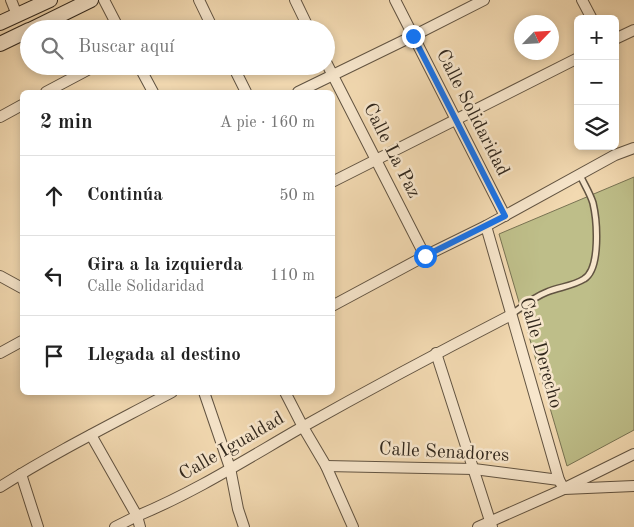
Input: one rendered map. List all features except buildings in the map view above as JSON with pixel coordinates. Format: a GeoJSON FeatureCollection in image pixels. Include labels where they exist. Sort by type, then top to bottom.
{"type":"FeatureCollection","features":[{"type":"Feature","properties":{"kind":"street"},"geometry":{"type":"LineString","coordinates":[[11,0],[17,15]]}},
{"type":"Feature","properties":{"kind":"street"},"geometry":{"type":"LineString","coordinates":[[0,23],[50,0]]}},
{"type":"Feature","properties":{"kind":"street"},"geometry":{"type":"LineString","coordinates":[[50,20],[91,0]]}},
{"type":"Feature","properties":{"kind":"street"},"geometry":{"type":"LineString","coordinates":[[104,0],[114,20]]}},
{"type":"Feature","properties":{"kind":"street"},"geometry":{"type":"LineString","coordinates":[[199,0],[209,20]]}},
{"type":"Feature","properties":{"kind":"street"},"geometry":{"type":"LineString","coordinates":[[295,0],[305,20]]}},
{"type":"Feature","properties":{"kind":"street","name":"Calle Solidaridad"},"geometry":{"type":"LineString","coordinates":[[395,0],[505,216]]}},
{"type":"Feature","properties":{"kind":"street"},"geometry":{"type":"LineString","coordinates":[[302,90],[484,0]]}},
{"type":"Feature","properties":{"kind":"street"},"geometry":{"type":"LineString","coordinates":[[582,0],[590,15]]}},
{"type":"Feature","properties":{"kind":"street"},"geometry":{"type":"LineString","coordinates":[[619,37],[634,30]]}},
{"type":"Feature","properties":{"kind":"street"},"geometry":{"type":"LineString","coordinates":[[0,44],[20,35]]}},
{"type":"Feature","properties":{"kind":"street"},"geometry":{"type":"LineString","coordinates":[[335,180],[574,60]]}},
{"type":"Feature","properties":{"kind":"street"},"geometry":{"type":"LineString","coordinates":[[50,90],[78,75]]}},
{"type":"Feature","properties":{"kind":"street"},"geometry":{"type":"LineString","coordinates":[[144,75],[152,90]]}},
{"type":"Feature","properties":{"kind":"street"},"geometry":{"type":"LineString","coordinates":[[238,75],[245,90]]}},
{"type":"Feature","properties":{"kind":"street","name":"Calle La Paz"},"geometry":{"type":"LineString","coordinates":[[333,76],[425,256]]}},
{"type":"Feature","properties":{"kind":"street"},"geometry":{"type":"LineString","coordinates":[[0,117],[20,106]]}},
{"type":"Feature","properties":{"kind":"street"},"geometry":{"type":"LineString","coordinates":[[335,304],[505,216],[615,155],[634,148]]}},
{"type":"Feature","properties":{"kind":"street","name":"Calle Derecho"},"geometry":{"type":"LineString","coordinates":[[486,226],[561,484]]}},
{"type":"Feature","properties":{"kind":"street"},"geometry":{"type":"LineString","coordinates":[[0,276],[20,287]]}},
{"type":"Feature","properties":{"kind":"street","name":"Calle Igualdad"},"geometry":{"type":"LineString","coordinates":[[115,527],[138,522],[230,468],[436,353],[511,315]]}},
{"type":"Feature","properties":{"kind":"street"},"geometry":{"type":"LineString","coordinates":[[0,353],[20,342]]}},
{"type":"Feature","properties":{"kind":"street"},"geometry":{"type":"LineString","coordinates":[[436,353],[491,524]]}},
{"type":"Feature","properties":{"kind":"street"},"geometry":{"type":"LineString","coordinates":[[0,487],[166,395]]}},
{"type":"Feature","properties":{"kind":"street"},"geometry":{"type":"LineString","coordinates":[[205,395],[230,468],[238,509],[244,527]]}},
{"type":"Feature","properties":{"kind":"street"},"geometry":{"type":"LineString","coordinates":[[287,395],[326,466],[353,527]]}},
{"type":"Feature","properties":{"kind":"street"},"geometry":{"type":"LineString","coordinates":[[91,435],[138,522]]}},
{"type":"Feature","properties":{"kind":"street"},"geometry":{"type":"LineString","coordinates":[[478,527],[491,524],[561,484],[634,454]]}},
{"type":"Feature","properties":{"kind":"street","name":"Calle Senadores"},"geometry":{"type":"LineString","coordinates":[[326,466],[474,468],[561,484]]}},
{"type":"Feature","properties":{"kind":"street"},"geometry":{"type":"LineString","coordinates":[[21,474],[38,527]]}},
{"type":"Feature","properties":{"kind":"street"},"geometry":{"type":"LineString","coordinates":[[561,484],[634,486]]}},
{"type":"Feature","properties":{"kind":"lane"},"geometry":{"type":"LineString","coordinates":[[511,315],[528,302],[545,293],[584,280],[592,268],[596,233],[595,218],[589,192],[580,175]]}},
{"type":"Feature","properties":{"kind":"green space"},"geometry":{"type":"Polygon","coordinates":[[[634,177],[634,430],[567,466],[499,234],[634,177]]]}},
{"type":"Feature","properties":{"kind":"route"},"geometry":{"type":"LineString","coordinates":[[413,36],[505,216],[425,256]]}}]}
